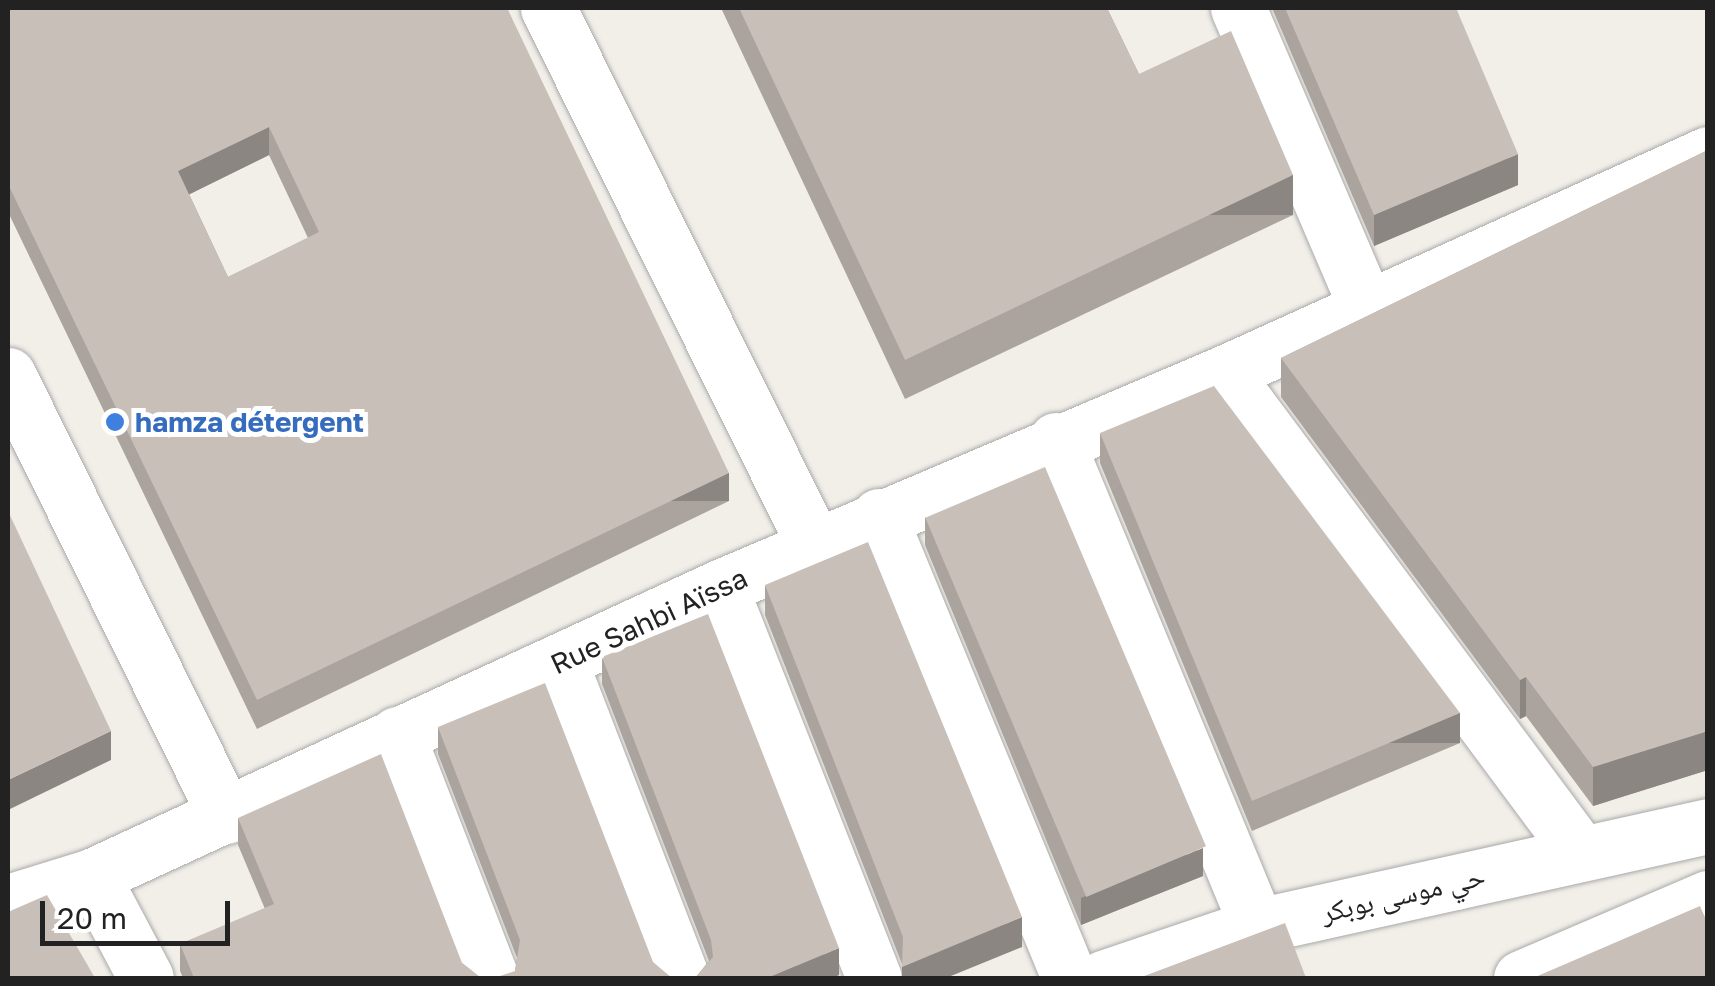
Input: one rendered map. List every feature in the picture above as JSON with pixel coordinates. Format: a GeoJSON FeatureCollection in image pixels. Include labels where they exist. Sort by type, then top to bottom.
{"type":"FeatureCollection","features":[{"type":"Feature","properties":{"kind":"street"},"geometry":{"type":"LineString","coordinates":[[548,8],[815,546]]}},
{"type":"Feature","properties":{"kind":"street"},"geometry":{"type":"LineString","coordinates":[[1238,8],[1367,309]]}},
{"type":"Feature","properties":{"kind":"street","name":"Rue Sahbi Aïssa"},"geometry":{"type":"LineString","coordinates":[[8,902],[92,876],[878,516],[1224,373],[1708,154]]}},
{"type":"Feature","properties":{"kind":"street"},"geometry":{"type":"LineString","coordinates":[[1224,373],[1580,852]]}},
{"type":"Feature","properties":{"kind":"street"},"geometry":{"type":"LineString","coordinates":[[8,375],[226,816]]}},
{"type":"Feature","properties":{"kind":"street"},"geometry":{"type":"LineString","coordinates":[[1056,440],[1257,926]]}},
{"type":"Feature","properties":{"kind":"street"},"geometry":{"type":"LineString","coordinates":[[878,516],[1070,978]]}},
{"type":"Feature","properties":{"kind":"street"},"geometry":{"type":"LineString","coordinates":[[720,587],[874,978]]}},
{"type":"Feature","properties":{"kind":"street"},"geometry":{"type":"LineString","coordinates":[[560,662],[682,978]]}},
{"type":"Feature","properties":{"kind":"street"},"geometry":{"type":"LineString","coordinates":[[397,734],[491,978]]}},
{"type":"Feature","properties":{"kind":"street","name":"حي موسى بوبكر"},"geometry":{"type":"LineString","coordinates":[[1103,978],[1257,926],[1708,826]]}},
{"type":"Feature","properties":{"kind":"street"},"geometry":{"type":"LineString","coordinates":[[92,876],[146,978]]}},
{"type":"Feature","properties":{"kind":"street"},"geometry":{"type":"LineString","coordinates":[[1521,978],[1708,898]]}},
{"type":"Feature","properties":{"kind":"building"},"geometry":{"type":"Polygon","coordinates":[[[8,8],[507,8],[729,473],[257,700],[8,184],[8,8]],[[269,127],[178,171],[228,277],[319,232],[269,127]]]}},
{"type":"Feature","properties":{"kind":"building"},"geometry":{"type":"Polygon","coordinates":[[[739,8],[1107,8],[1139,74],[1231,31],[1293,175],[905,360],[739,8]]]}},
{"type":"Feature","properties":{"kind":"building"},"geometry":{"type":"Polygon","coordinates":[[[1285,8],[1456,8],[1518,154],[1374,215],[1285,8]]]}},
{"type":"Feature","properties":{"kind":"building"},"geometry":{"type":"Polygon","coordinates":[[[1708,150],[1708,731],[1593,767],[1526,677],[1520,680],[1281,358],[1708,150]]]}},
{"type":"Feature","properties":{"kind":"building"},"geometry":{"type":"Polygon","coordinates":[[[1214,386],[1460,713],[1252,801],[1100,433],[1214,386]]]}},
{"type":"Feature","properties":{"kind":"building"},"geometry":{"type":"Polygon","coordinates":[[[1045,467],[1206,846],[1086,897],[925,518],[1045,467]]]}},
{"type":"Feature","properties":{"kind":"building"},"geometry":{"type":"Polygon","coordinates":[[[8,511],[111,731],[8,780],[8,511]]]}},
{"type":"Feature","properties":{"kind":"building"},"geometry":{"type":"Polygon","coordinates":[[[868,542],[1022,917],[902,967],[903,937],[765,585],[868,542]]]}},
{"type":"Feature","properties":{"kind":"building"},"geometry":{"type":"Polygon","coordinates":[[[708,614],[839,948],[767,978],[695,978],[713,957],[711,940],[602,657],[708,614]]]}},
{"type":"Feature","properties":{"kind":"building"},"geometry":{"type":"Polygon","coordinates":[[[545,683],[653,962],[672,978],[494,978],[515,971],[520,940],[438,727],[545,683]]]}},
{"type":"Feature","properties":{"kind":"building"},"geometry":{"type":"Polygon","coordinates":[[[381,754],[462,963],[481,978],[194,978],[180,944],[274,904],[238,818],[381,754]]]}},
{"type":"Feature","properties":{"kind":"building"},"geometry":{"type":"Polygon","coordinates":[[[47,895],[95,978],[8,978],[8,912],[47,895]]]}},
{"type":"Feature","properties":{"kind":"building"},"geometry":{"type":"Polygon","coordinates":[[[1700,906],[1708,924],[1708,978],[1533,978],[1700,906]]]}},
{"type":"Feature","properties":{"kind":"building"},"geometry":{"type":"Polygon","coordinates":[[[1285,923],[1306,978],[1139,978],[1285,923]]]}},
{"type":"Feature","properties":{"kind":"place","name":"hamza détergent"},"geometry":{"type":"Point","coordinates":[115,422]}}]}
